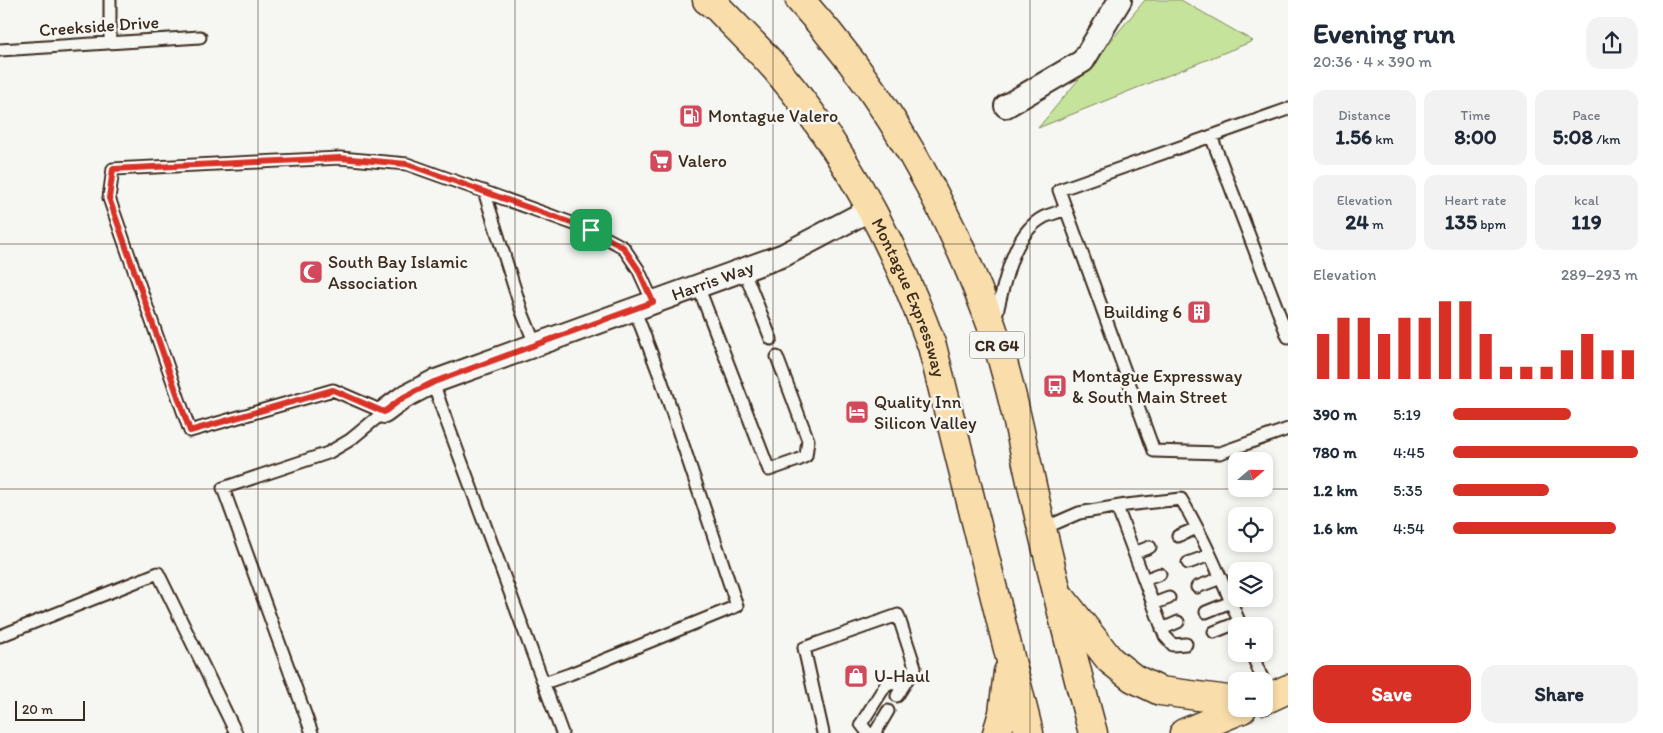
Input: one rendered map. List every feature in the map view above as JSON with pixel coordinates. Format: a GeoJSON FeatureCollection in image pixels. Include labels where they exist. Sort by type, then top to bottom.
{"type":"FeatureCollection","features":[{"type":"Feature","properties":{"kind":"main road","name":"Montague Expressway"},"geometry":{"type":"LineString","coordinates":[[707,0],[718,8],[776,68],[832,142],[871,209],[917,305],[932,346],[1030,733]]}},
{"type":"Feature","properties":{"kind":"main road","name":"CR G4"},"geometry":{"type":"LineString","coordinates":[[800,0],[828,30],[885,108],[934,194],[992,328],[1012,398],[1056,592],[1093,733]]}},
{"type":"Feature","properties":{"kind":"main road"},"geometry":{"type":"LineString","coordinates":[[1056,592],[1110,660],[1133,678],[1160,691],[1228,700]]}},
{"type":"Feature","properties":{"kind":"main road"},"geometry":{"type":"LineString","coordinates":[[998,733],[1003,713],[1010,655]]}},
{"type":"Feature","properties":{"kind":"main road"},"geometry":{"type":"LineString","coordinates":[[1184,733],[1228,715]]}},
{"type":"Feature","properties":{"kind":"street"},"geometry":{"type":"LineString","coordinates":[[1006,106],[1082,61],[1120,0]]}},
{"type":"Feature","properties":{"kind":"street","name":"Harris Way"},"geometry":{"type":"LineString","coordinates":[[384,412],[404,397],[434,382],[784,254],[871,209]]}},
{"type":"Feature","properties":{"kind":"lane"},"geometry":{"type":"LineString","coordinates":[[110,0],[110,42]]}},
{"type":"Feature","properties":{"kind":"lane","name":"Creekside Drive"},"geometry":{"type":"LineString","coordinates":[[0,50],[200,37]]}},
{"type":"Feature","properties":{"kind":"lane"},"geometry":{"type":"LineString","coordinates":[[1288,109],[1059,190],[1154,451],[1220,453],[1288,429]]}},
{"type":"Feature","properties":{"kind":"lane"},"geometry":{"type":"LineString","coordinates":[[1211,136],[1288,337]]}},
{"type":"Feature","properties":{"kind":"lane"},"geometry":{"type":"LineString","coordinates":[[312,733],[223,488],[328,453],[350,440],[384,412],[333,390],[190,431],[109,198],[113,169],[340,158],[407,164],[591,230],[623,247],[638,269],[643,305],[661,379],[737,606],[544,683]]}},
{"type":"Feature","properties":{"kind":"lane"},"geometry":{"type":"LineString","coordinates":[[484,191],[522,312],[535,344]]}},
{"type":"Feature","properties":{"kind":"lane"},"geometry":{"type":"LineString","coordinates":[[992,328],[1013,253],[1024,235],[1043,218],[1066,209]]}},
{"type":"Feature","properties":{"kind":"lane"},"geometry":{"type":"LineString","coordinates":[[743,268],[771,340]]}},
{"type":"Feature","properties":{"kind":"lane"},"geometry":{"type":"LineString","coordinates":[[698,286],[769,470],[806,456],[808,440],[777,357]]}},
{"type":"Feature","properties":{"kind":"lane"},"geometry":{"type":"LineString","coordinates":[[434,382],[445,417],[562,733]]}},
{"type":"Feature","properties":{"kind":"lane"},"geometry":{"type":"LineString","coordinates":[[1042,529],[1079,513],[1181,500],[1197,528],[1228,595]]}},
{"type":"Feature","properties":{"kind":"lane"},"geometry":{"type":"LineString","coordinates":[[1117,507],[1165,636],[1173,645],[1186,644]]}},
{"type":"Feature","properties":{"kind":"lane"},"geometry":{"type":"LineString","coordinates":[[1178,536],[1197,528]]}},
{"type":"Feature","properties":{"kind":"lane"},"geometry":{"type":"LineString","coordinates":[[1134,553],[1150,547]]}},
{"type":"Feature","properties":{"kind":"lane"},"geometry":{"type":"LineString","coordinates":[[1188,563],[1210,555]]}},
{"type":"Feature","properties":{"kind":"lane"},"geometry":{"type":"LineString","coordinates":[[0,636],[158,572],[236,733]]}},
{"type":"Feature","properties":{"kind":"lane"},"geometry":{"type":"LineString","coordinates":[[1144,580],[1160,574]]}},
{"type":"Feature","properties":{"kind":"lane"},"geometry":{"type":"LineString","coordinates":[[1196,587],[1221,578]]}},
{"type":"Feature","properties":{"kind":"lane"},"geometry":{"type":"LineString","coordinates":[[1153,604],[1169,598]]}},
{"type":"Feature","properties":{"kind":"lane"},"geometry":{"type":"LineString","coordinates":[[1206,612],[1228,603]]}},
{"type":"Feature","properties":{"kind":"lane"},"geometry":{"type":"LineString","coordinates":[[824,733],[804,648],[898,615],[915,667],[897,696]]}},
{"type":"Feature","properties":{"kind":"lane"},"geometry":{"type":"LineString","coordinates":[[1162,629],[1178,622]]}},
{"type":"Feature","properties":{"kind":"lane"},"geometry":{"type":"LineString","coordinates":[[1214,632],[1228,628]]}},
{"type":"Feature","properties":{"kind":"lane"},"geometry":{"type":"LineString","coordinates":[[1256,662],[1274,695]]}},
{"type":"Feature","properties":{"kind":"lane"},"geometry":{"type":"LineString","coordinates":[[868,733],[861,724],[887,683],[904,685]]}},
{"type":"Feature","properties":{"kind":"lane"},"geometry":{"type":"LineString","coordinates":[[875,733],[888,711]]}},
{"type":"Feature","properties":{"kind":"green space"},"geometry":{"type":"Polygon","coordinates":[[[1145,0],[1181,0],[1253,41],[1038,128],[1145,0]]]}},
{"type":"Feature","properties":{"kind":"place","name":"Montague Valero"},"geometry":{"type":"Point","coordinates":[691,116]}},
{"type":"Feature","properties":{"kind":"place","name":"Valero"},"geometry":{"type":"Point","coordinates":[661,161]}},
{"type":"Feature","properties":{"kind":"place","name":"South Bay Islamic Association"},"geometry":{"type":"Point","coordinates":[311,272]}},
{"type":"Feature","properties":{"kind":"place","name":"Building 6"},"geometry":{"type":"Point","coordinates":[1199,312]}},
{"type":"Feature","properties":{"kind":"place","name":"Montague Expressway & South Main Street"},"geometry":{"type":"Point","coordinates":[1055,386]}},
{"type":"Feature","properties":{"kind":"place","name":"Quality Inn Silicon Valley"},"geometry":{"type":"Point","coordinates":[857,412]}},
{"type":"Feature","properties":{"kind":"place","name":"U-Haul"},"geometry":{"type":"Point","coordinates":[856,676]}},
{"type":"Feature","properties":{"kind":"route"},"geometry":{"type":"LineString","coordinates":[[340,158],[407,164],[591,230],[623,247],[638,269],[653,302],[434,382],[404,397],[384,412],[333,390],[190,431],[109,198],[113,169],[340,158]]}}]}
